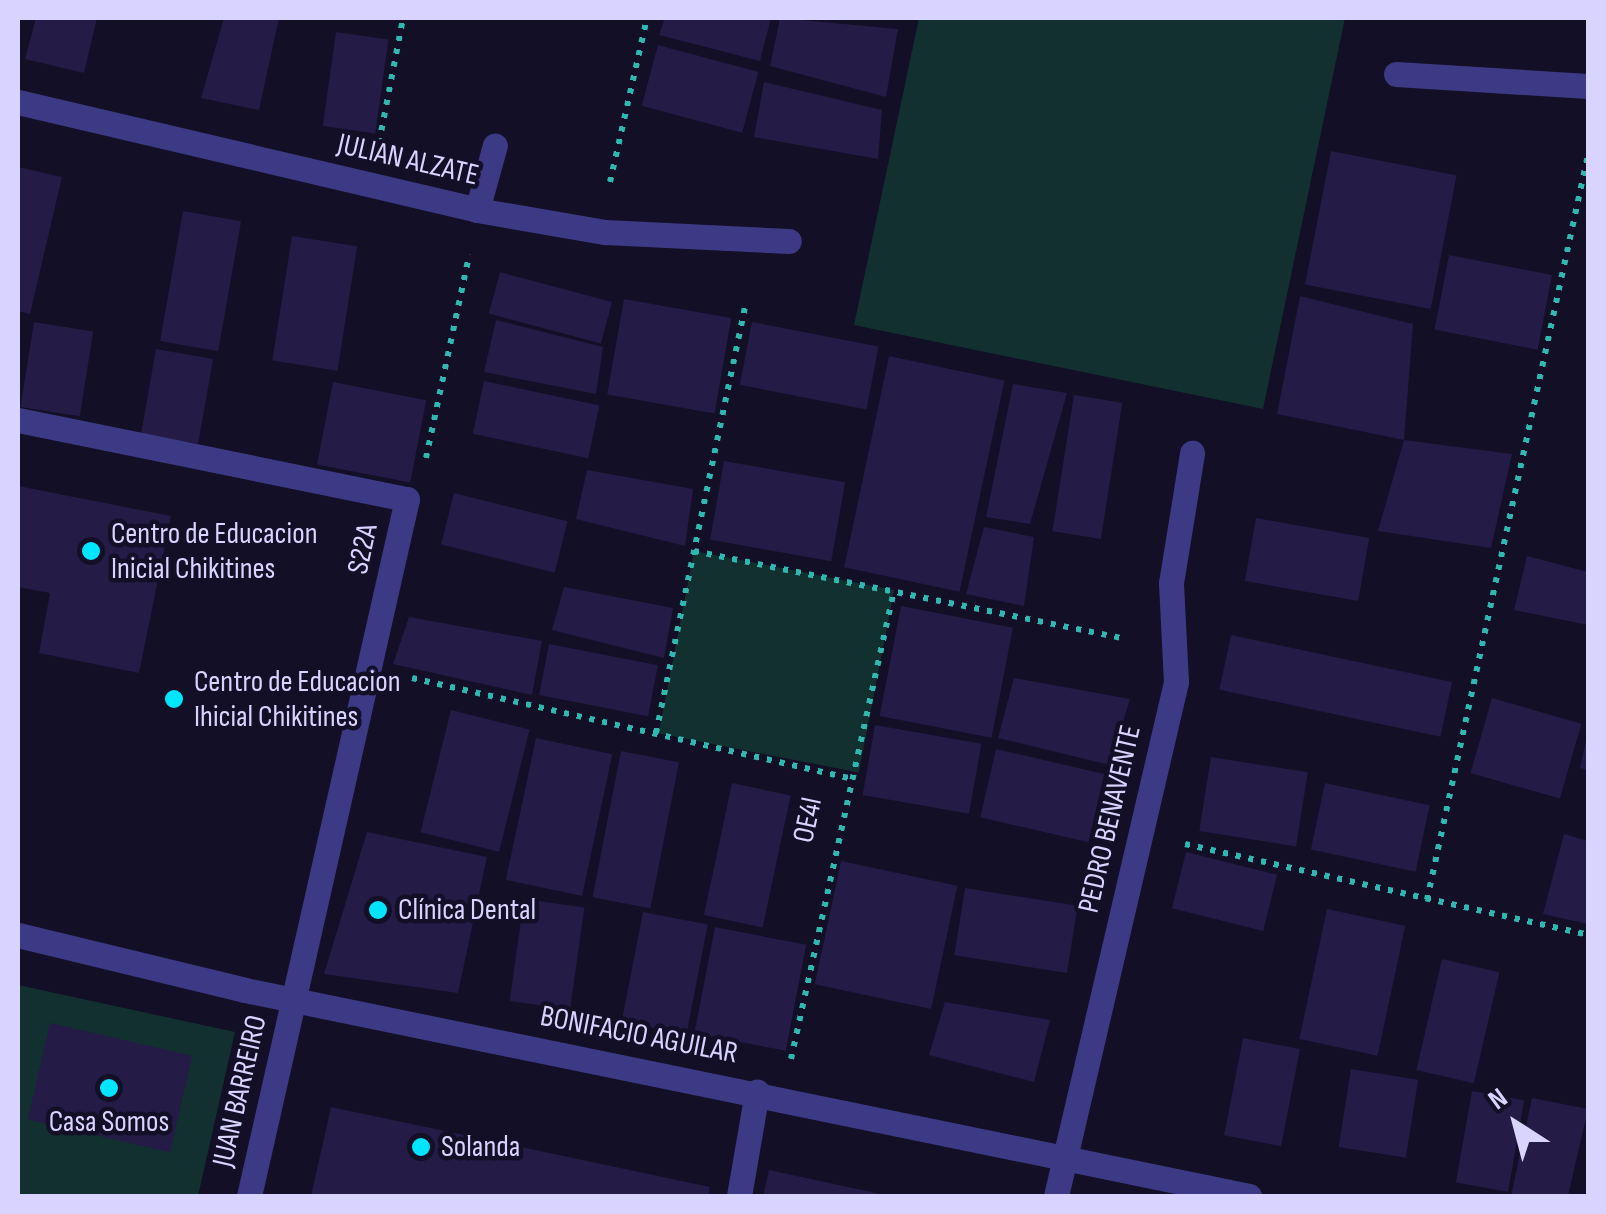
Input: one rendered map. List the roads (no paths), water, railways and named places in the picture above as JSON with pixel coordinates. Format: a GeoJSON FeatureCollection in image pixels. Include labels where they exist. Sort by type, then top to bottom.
{"type":"FeatureCollection","features":[{"type":"Feature","properties":{"kind":"street"},"geometry":{"type":"LineString","coordinates":[[1396,74],[1588,86]]}},
{"type":"Feature","properties":{"kind":"street","name":"JULIAN ALZATE"},"geometry":{"type":"LineString","coordinates":[[18,102],[478,210],[622,234],[789,241]]}},
{"type":"Feature","properties":{"kind":"street"},"geometry":{"type":"LineString","coordinates":[[478,210],[496,145]]}},
{"type":"Feature","properties":{"kind":"street","name":"S22A"},"geometry":{"type":"LineString","coordinates":[[18,420],[408,499],[294,1000]]}},
{"type":"Feature","properties":{"kind":"street","name":"PEDRO BENAVENTE"},"geometry":{"type":"LineString","coordinates":[[1056,1196],[1176,682],[1171,582],[1192,453]]}},
{"type":"Feature","properties":{"kind":"street","name":"BONIFACIO AGUILAR"},"geometry":{"type":"LineString","coordinates":[[18,936],[294,1000],[758,1092],[1249,1196]]}},
{"type":"Feature","properties":{"kind":"street","name":"JUAN BARREIRO"},"geometry":{"type":"LineString","coordinates":[[249,1196],[294,1000]]}},
{"type":"Feature","properties":{"kind":"street"},"geometry":{"type":"LineString","coordinates":[[739,1196],[758,1092]]}},
{"type":"Feature","properties":{"kind":"place","name":"Centro de Educacion Inicial Chikitines"},"geometry":{"type":"Point","coordinates":[91,551]}},
{"type":"Feature","properties":{"kind":"place","name":"Centro de Educacion Ihicial Chikitines"},"geometry":{"type":"Point","coordinates":[174,699]}},
{"type":"Feature","properties":{"kind":"place","name":"Clínica Dental"},"geometry":{"type":"Point","coordinates":[378,910]}},
{"type":"Feature","properties":{"kind":"place","name":"Casa Somos"},"geometry":{"type":"Point","coordinates":[109,1088]}},
{"type":"Feature","properties":{"kind":"place","name":"Solanda"},"geometry":{"type":"Point","coordinates":[421,1147]}}]}
